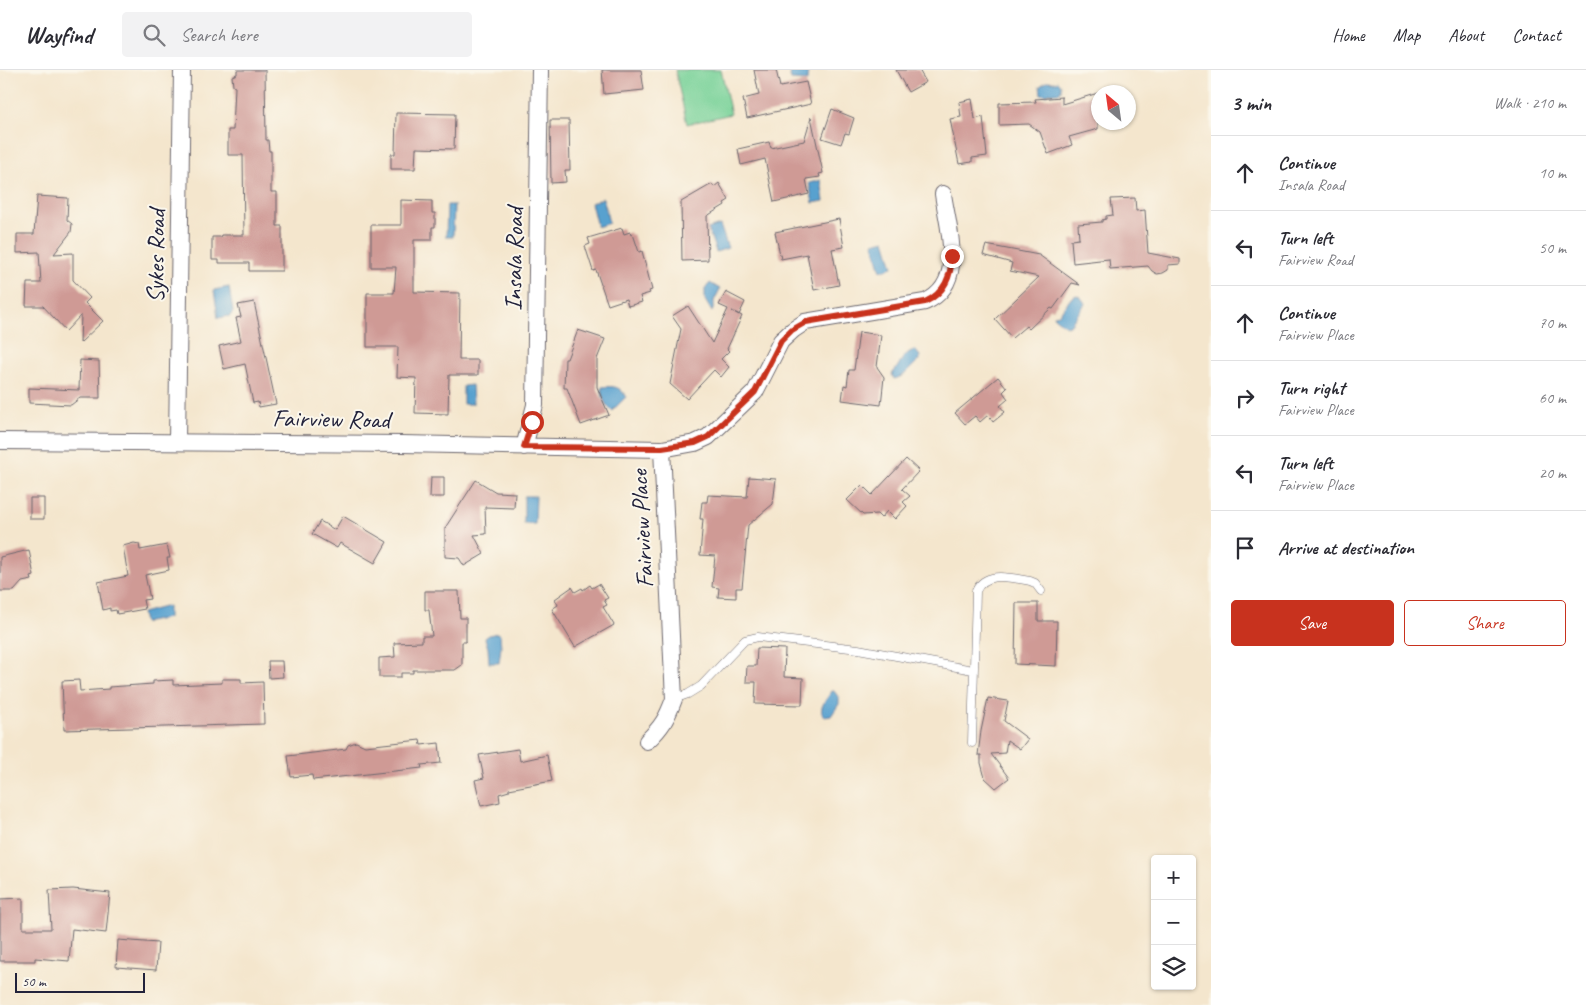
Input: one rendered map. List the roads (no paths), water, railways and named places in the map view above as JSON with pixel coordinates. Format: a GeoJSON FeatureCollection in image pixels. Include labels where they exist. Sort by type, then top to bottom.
{"type":"FeatureCollection","features":[{"type":"Feature","properties":{"kind":"street","name":"Sykes Road"},"geometry":{"type":"LineString","coordinates":[[177,442],[182,70]]}},
{"type":"Feature","properties":{"kind":"street","name":"Insala Road"},"geometry":{"type":"LineString","coordinates":[[524,447],[536,405],[540,70]]}},
{"type":"Feature","properties":{"kind":"street","name":"Fairview Place"},"geometry":{"type":"LineString","coordinates":[[646,741],[660,729],[674,699],[662,448],[695,443],[708,437],[755,392],[781,341],[792,330],[806,322],[925,302],[935,298],[947,283],[952,256],[943,194]]}},
{"type":"Feature","properties":{"kind":"street","name":"Fairview Road"},"geometry":{"type":"LineString","coordinates":[[0,441],[662,448]]}},
{"type":"Feature","properties":{"kind":"lane"},"geometry":{"type":"LineString","coordinates":[[972,743],[974,598],[979,584],[989,578],[1008,577],[1035,583],[1041,591]]}},
{"type":"Feature","properties":{"kind":"lane"},"geometry":{"type":"LineString","coordinates":[[674,699],[688,694],[701,686],[745,640],[758,637],[858,649],[973,670]]}},
{"type":"Feature","properties":{"kind":"water"},"geometry":{"type":"Polygon","coordinates":[[[789,70],[808,70],[807,81],[791,80],[789,70]]]}},
{"type":"Feature","properties":{"kind":"water"},"geometry":{"type":"Polygon","coordinates":[[[1048,81],[1058,81],[1061,85],[1061,91],[1047,95],[1041,94],[1040,86],[1048,81]]]}},
{"type":"Feature","properties":{"kind":"water"},"geometry":{"type":"Polygon","coordinates":[[[821,180],[824,201],[813,203],[809,183],[821,180]]]}},
{"type":"Feature","properties":{"kind":"water"},"geometry":{"type":"Polygon","coordinates":[[[603,198],[609,223],[597,227],[591,203],[603,198]]]}},
{"type":"Feature","properties":{"kind":"water"},"geometry":{"type":"Polygon","coordinates":[[[447,205],[454,205],[453,237],[446,237],[447,205]]]}},
{"type":"Feature","properties":{"kind":"water"},"geometry":{"type":"Polygon","coordinates":[[[720,225],[728,248],[716,252],[708,229],[720,225]]]}},
{"type":"Feature","properties":{"kind":"water"},"geometry":{"type":"Polygon","coordinates":[[[885,240],[893,267],[881,271],[873,243],[885,240]]]}},
{"type":"Feature","properties":{"kind":"water"},"geometry":{"type":"Polygon","coordinates":[[[710,283],[720,289],[714,301],[712,312],[705,300],[705,289],[710,283]]]}},
{"type":"Feature","properties":{"kind":"water"},"geometry":{"type":"Polygon","coordinates":[[[229,287],[233,312],[230,316],[218,318],[214,290],[229,287]]]}},
{"type":"Feature","properties":{"kind":"water"},"geometry":{"type":"Polygon","coordinates":[[[1077,295],[1085,304],[1070,325],[1066,326],[1055,318],[1054,315],[1059,314],[1072,297],[1077,295]]]}},
{"type":"Feature","properties":{"kind":"water"},"geometry":{"type":"Polygon","coordinates":[[[915,350],[920,356],[919,360],[905,374],[894,379],[892,374],[907,353],[915,350]]]}},
{"type":"Feature","properties":{"kind":"water"},"geometry":{"type":"Polygon","coordinates":[[[472,385],[473,404],[463,404],[463,386],[472,385]]]}},
{"type":"Feature","properties":{"kind":"water"},"geometry":{"type":"Polygon","coordinates":[[[602,387],[616,388],[626,397],[612,411],[604,400],[602,387]]]}},
{"type":"Feature","properties":{"kind":"water"},"geometry":{"type":"Polygon","coordinates":[[[524,496],[536,496],[535,524],[524,524],[524,496]]]}},
{"type":"Feature","properties":{"kind":"water"},"geometry":{"type":"Polygon","coordinates":[[[168,606],[168,618],[144,623],[142,613],[168,606]]]}},
{"type":"Feature","properties":{"kind":"water"},"geometry":{"type":"Polygon","coordinates":[[[497,633],[500,635],[501,647],[499,663],[489,663],[485,638],[497,633]]]}},
{"type":"Feature","properties":{"kind":"water"},"geometry":{"type":"Polygon","coordinates":[[[832,691],[839,698],[839,704],[831,716],[824,717],[822,707],[832,691]]]}}]}
